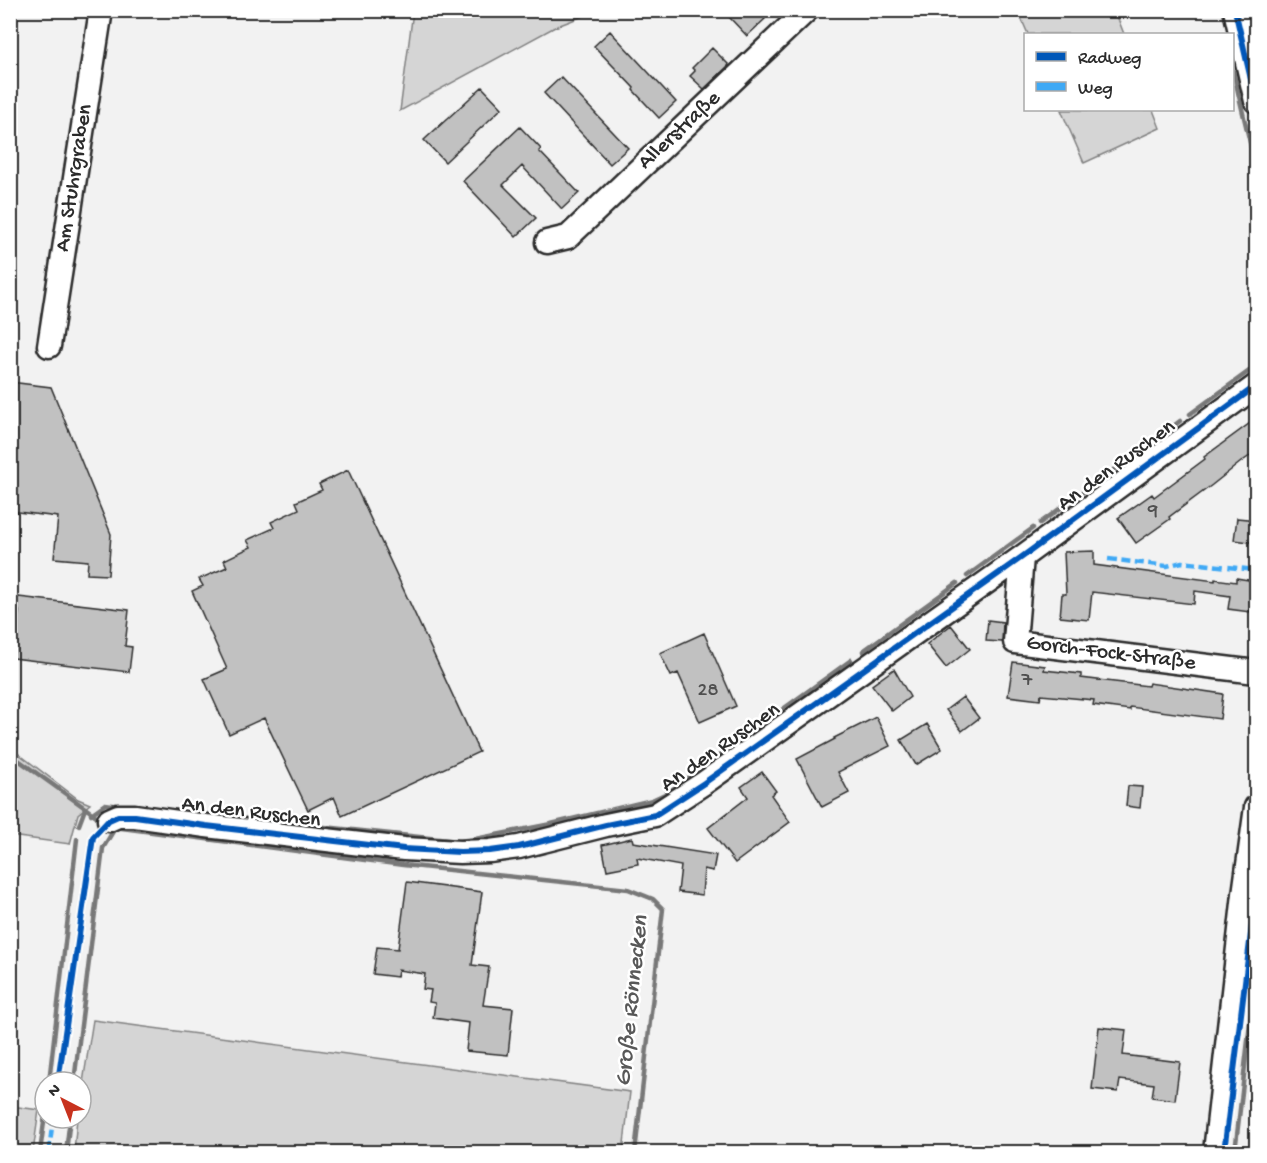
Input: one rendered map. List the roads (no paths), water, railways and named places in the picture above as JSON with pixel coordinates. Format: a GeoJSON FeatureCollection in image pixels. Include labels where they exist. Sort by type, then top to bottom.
{"type":"FeatureCollection","features":[{"type":"Feature","properties":{"kind":"street","name":"Am Stuhrgraben"},"geometry":{"type":"LineString","coordinates":[[49,346],[101,10]]}},
{"type":"Feature","properties":{"kind":"street","name":"Allerstraße"},"geometry":{"type":"LineString","coordinates":[[546,242],[568,237],[807,10]]}},
{"type":"Feature","properties":{"kind":"street"},"geometry":{"type":"LineString","coordinates":[[1236,10],[1257,101]]}},
{"type":"Feature","properties":{"kind":"street","name":"An den Ruschen"},"geometry":{"type":"LineString","coordinates":[[109,820],[117,816],[135,816],[404,849],[460,852],[519,847],[655,815],[714,776],[1022,557],[1257,386]]}},
{"type":"Feature","properties":{"kind":"street","name":"Gorch-Fock-Straße"},"geometry":{"type":"LineString","coordinates":[[1022,557],[1015,642],[1257,672]]}},
{"type":"Feature","properties":{"kind":"street"},"geometry":{"type":"LineString","coordinates":[[1215,1152],[1244,894],[1257,807]]}},
{"type":"Feature","properties":{"kind":"waterway"},"geometry":{"type":"LineString","coordinates":[[1234,75],[1256,168]]}},
{"type":"Feature","properties":{"kind":"waterway"},"geometry":{"type":"LineString","coordinates":[[1190,414],[1256,366]]}},
{"type":"Feature","properties":{"kind":"waterway"},"geometry":{"type":"LineString","coordinates":[[1156,439],[1180,421]]}},
{"type":"Feature","properties":{"kind":"waterway"},"geometry":{"type":"LineString","coordinates":[[1040,523],[1145,447]]}},
{"type":"Feature","properties":{"kind":"waterway"},"geometry":{"type":"LineString","coordinates":[[967,576],[1033,528]]}},
{"type":"Feature","properties":{"kind":"waterway"},"geometry":{"type":"LineString","coordinates":[[863,651],[957,583]]}},
{"type":"Feature","properties":{"kind":"waterway"},"geometry":{"type":"LineString","coordinates":[[743,738],[851,660]]}},
{"type":"Feature","properties":{"kind":"waterway"},"geometry":{"type":"LineString","coordinates":[[708,763],[725,752]]}},
{"type":"Feature","properties":{"kind":"waterway","name":"Große Rönnecken"},"geometry":{"type":"LineString","coordinates":[[10,754],[99,818]]}},
{"type":"Feature","properties":{"kind":"waterway"},"geometry":{"type":"LineString","coordinates":[[286,823],[458,841],[475,839],[652,800],[667,793],[694,774]]}},
{"type":"Feature","properties":{"kind":"waterway"},"geometry":{"type":"LineString","coordinates":[[91,814],[105,804],[120,806]]}},
{"type":"Feature","properties":{"kind":"waterway"},"geometry":{"type":"LineString","coordinates":[[79,825],[85,809]]}},
{"type":"Feature","properties":{"kind":"waterway"},"geometry":{"type":"LineString","coordinates":[[194,813],[257,820]]}},
{"type":"Feature","properties":{"kind":"waterway","name":"Große Rönnecken"},"geometry":{"type":"LineString","coordinates":[[114,827],[403,865],[628,889],[653,899],[663,909],[635,1152]]}},
{"type":"Feature","properties":{"kind":"waterway"},"geometry":{"type":"LineString","coordinates":[[75,1070],[103,848],[115,828]]}},
{"type":"Feature","properties":{"kind":"waterway"},"geometry":{"type":"LineString","coordinates":[[50,1070],[77,839]]}},
{"type":"Feature","properties":{"kind":"waterway"},"geometry":{"type":"LineString","coordinates":[[1235,1152],[1256,972]]}},
{"type":"Feature","properties":{"kind":"waterway"},"geometry":{"type":"LineString","coordinates":[[40,1152],[43,1130]]}},
{"type":"Feature","properties":{"kind":"waterway"},"geometry":{"type":"LineString","coordinates":[[66,1152],[69,1130]]}}]}
